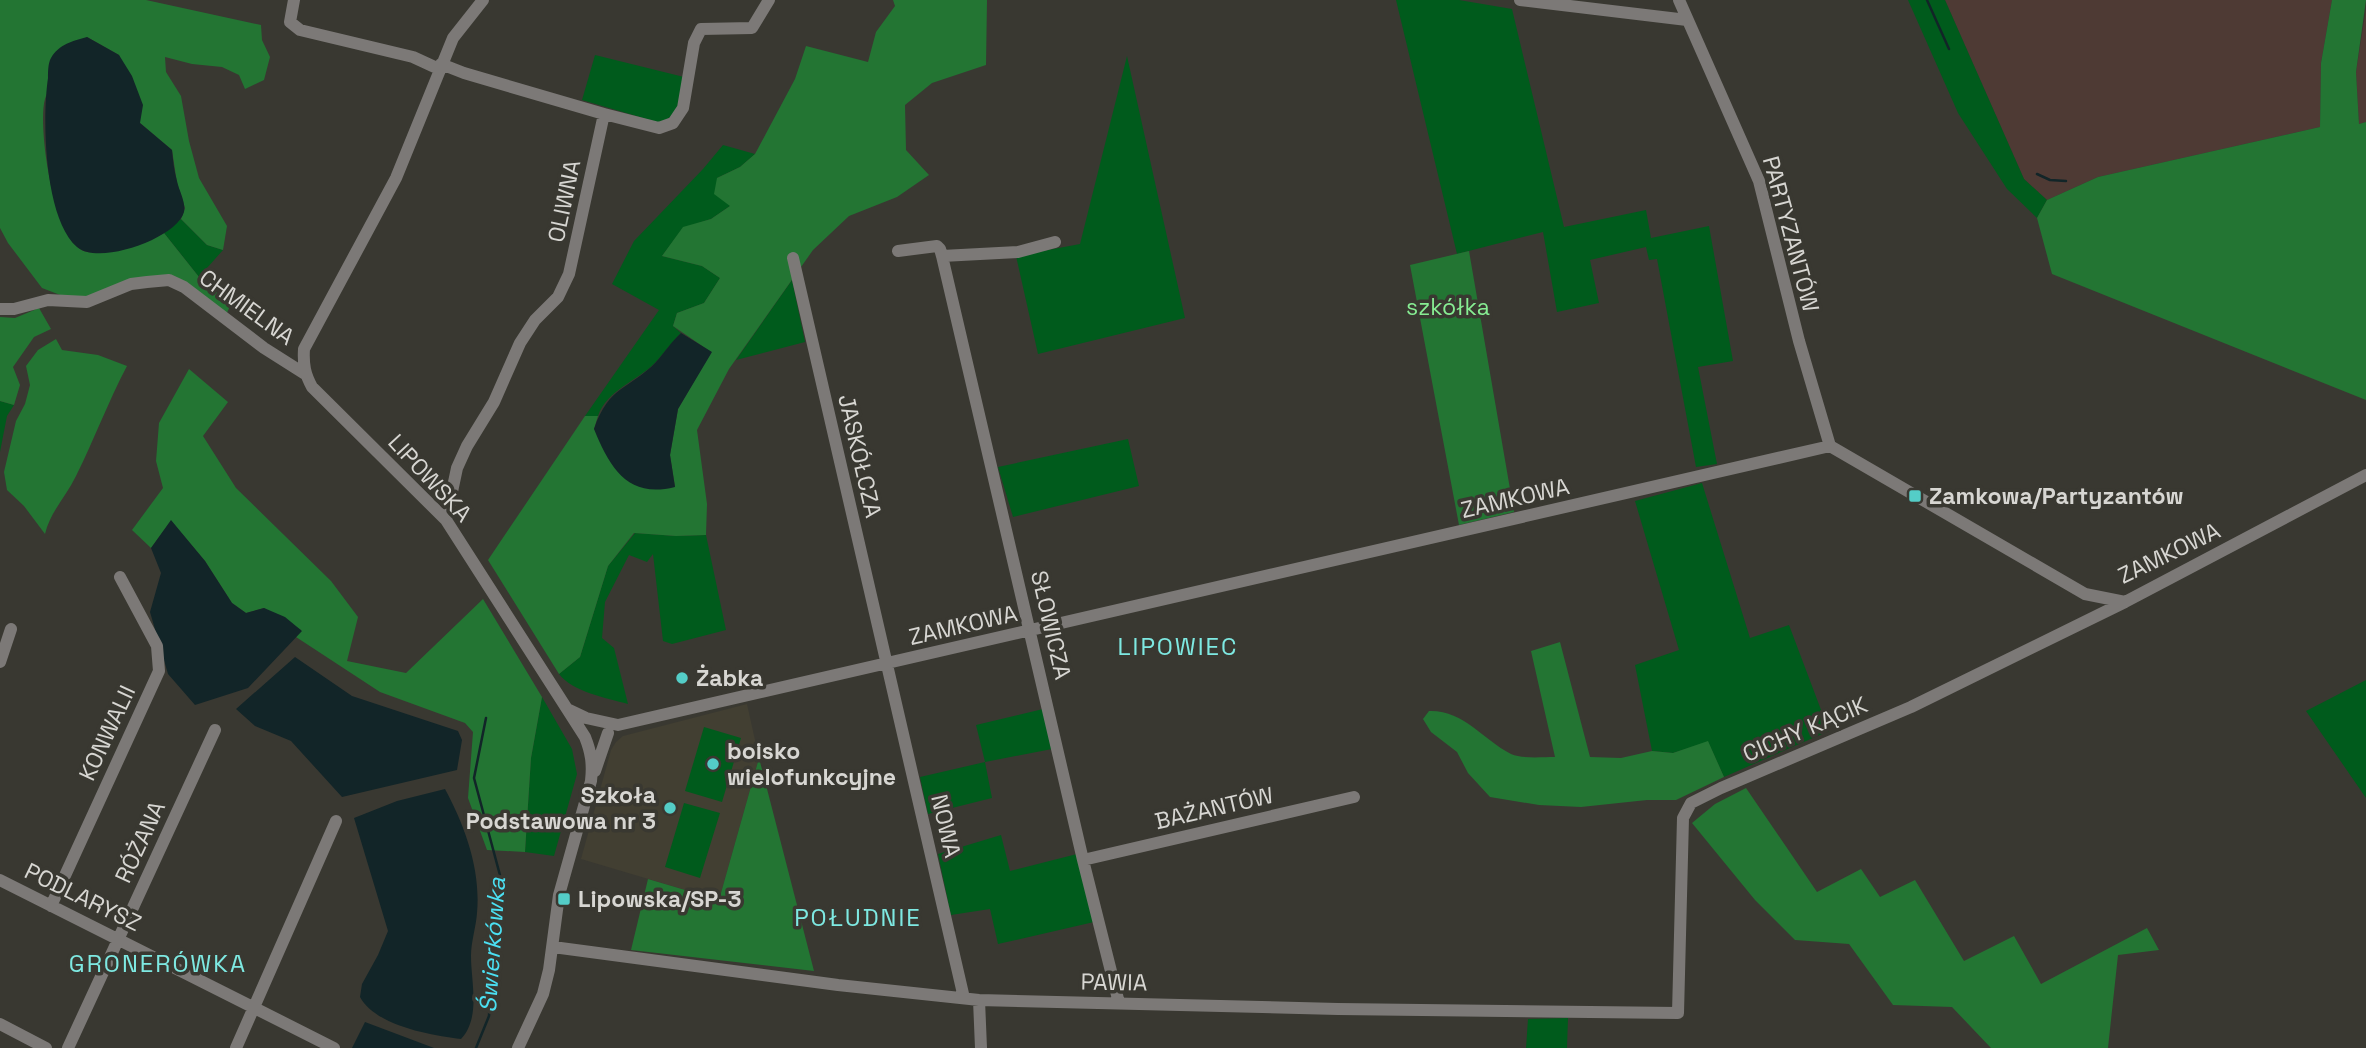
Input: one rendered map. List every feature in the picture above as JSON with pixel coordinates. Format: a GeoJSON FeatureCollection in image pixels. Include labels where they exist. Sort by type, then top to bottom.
{"type":"FeatureCollection","features":[{"type":"Feature","properties":{"kind":"street"},"geometry":{"type":"LineString","coordinates":[[294,0],[290,22],[300,30],[413,57],[440,67],[659,128],[673,123],[683,108],[694,43],[701,29],[752,29],[769,0]]}},
{"type":"Feature","properties":{"kind":"street"},"geometry":{"type":"LineString","coordinates":[[305,374],[304,349],[396,178],[453,38],[483,0]]}},
{"type":"Feature","properties":{"kind":"street"},"geometry":{"type":"LineString","coordinates":[[1520,0],[1687,20]]}},
{"type":"Feature","properties":{"kind":"street","name":"PARTYZANTÓW"},"geometry":{"type":"LineString","coordinates":[[1679,0],[1759,181],[1798,341],[1830,446]]}},
{"type":"Feature","properties":{"kind":"street","name":"OLIWNA"},"geometry":{"type":"LineString","coordinates":[[446,520],[457,468],[467,446],[494,402],[520,343],[535,320],[558,298],[569,274],[604,114]]}},
{"type":"Feature","properties":{"kind":"street"},"geometry":{"type":"LineString","coordinates":[[898,251],[937,246],[942,256],[1018,252],[1055,242]]}},
{"type":"Feature","properties":{"kind":"street","name":"SŁOWICZA"},"geometry":{"type":"LineString","coordinates":[[942,256],[1119,1003]]}},
{"type":"Feature","properties":{"kind":"street","name":"JASKÓŁCZA"},"geometry":{"type":"LineString","coordinates":[[793,258],[887,663]]}},
{"type":"Feature","properties":{"kind":"street","name":"CHMIELNA"},"geometry":{"type":"LineString","coordinates":[[0,309],[14,309],[48,300],[88,302],[131,284],[170,280],[184,287],[264,348],[305,374]]}},
{"type":"Feature","properties":{"kind":"street","name":"LIPOWSKA"},"geometry":{"type":"LineString","coordinates":[[305,374],[312,387],[446,520],[585,738],[592,758],[591,781],[559,895],[543,994],[519,1048]]}},
{"type":"Feature","properties":{"kind":"street","name":"ZAMKOWA"},"geometry":{"type":"LineString","coordinates":[[585,738],[594,727],[610,727],[1830,446],[2085,594],[2125,602],[2366,475]]}},
{"type":"Feature","properties":{"kind":"street","name":"KONWALII"},"geometry":{"type":"LineString","coordinates":[[51,906],[159,671],[157,646],[120,577]]}},
{"type":"Feature","properties":{"kind":"street","name":"CICHY KĄCIK"},"geometry":{"type":"LineString","coordinates":[[1678,1013],[1683,818],[1691,803],[1911,707],[2125,602]]}},
{"type":"Feature","properties":{"kind":"street"},"geometry":{"type":"LineString","coordinates":[[0,662],[11,629]]}},
{"type":"Feature","properties":{"kind":"street","name":"NOWA"},"geometry":{"type":"LineString","coordinates":[[887,663],[964,998]]}},
{"type":"Feature","properties":{"kind":"street"},"geometry":{"type":"LineString","coordinates":[[567,709],[610,727],[591,781]]}},
{"type":"Feature","properties":{"kind":"street","name":"RÓŻANA"},"geometry":{"type":"LineString","coordinates":[[68,1048],[215,730]]}},
{"type":"Feature","properties":{"kind":"street","name":"BAŻANTÓW"},"geometry":{"type":"LineString","coordinates":[[1083,860],[1354,797]]}},
{"type":"Feature","properties":{"kind":"street"},"geometry":{"type":"LineString","coordinates":[[236,1048],[336,821]]}},
{"type":"Feature","properties":{"kind":"street","name":"PODLARYSZ"},"geometry":{"type":"LineString","coordinates":[[0,880],[334,1048]]}},
{"type":"Feature","properties":{"kind":"street","name":"PAWIA"},"geometry":{"type":"LineString","coordinates":[[552,947],[838,985],[979,1000],[1338,1009],[1678,1013]]}},
{"type":"Feature","properties":{"kind":"street"},"geometry":{"type":"LineString","coordinates":[[979,1000],[981,1048]]}},
{"type":"Feature","properties":{"kind":"street"},"geometry":{"type":"LineString","coordinates":[[0,1024],[46,1048]]}},
{"type":"Feature","properties":{"kind":"shaded area"},"geometry":{"type":"Polygon","coordinates":[[[1945,0],[2332,0],[2321,63],[2320,127],[2098,177],[2047,200],[2024,179],[1945,0]]]}},
{"type":"Feature","properties":{"kind":"shaded area"},"geometry":{"type":"Polygon","coordinates":[[[2366,9],[2366,122],[2359,124],[2356,72],[2366,9]]]}},
{"type":"Feature","properties":{"kind":"shaded area","name":"Szkoła Podstawowa nr 3"},"geometry":{"type":"Polygon","coordinates":[[[747,704],[759,758],[719,900],[581,859],[611,750],[616,742],[623,736],[747,704]]]}},
{"type":"Feature","properties":{"kind":"green space"},"geometry":{"type":"Polygon","coordinates":[[[0,0],[146,0],[261,25],[262,40],[270,57],[264,80],[245,89],[239,75],[222,67],[192,64],[165,57],[166,72],[181,96],[199,178],[227,226],[223,250],[207,245],[181,219],[185,208],[177,183],[172,150],[140,123],[119,55],[87,37],[47,93],[43,113],[46,158],[57,208],[75,245],[87,252],[93,252],[134,245],[164,233],[199,277],[231,304],[226,315],[176,277],[89,297],[68,298],[42,288],[8,243],[0,228],[0,0]]]}},
{"type":"Feature","properties":{"kind":"green space"},"geometry":{"type":"Polygon","coordinates":[[[893,0],[987,0],[986,65],[932,83],[905,105],[906,150],[929,175],[897,197],[849,216],[813,250],[729,369],[697,430],[707,504],[706,535],[634,533],[608,566],[580,657],[559,674],[488,560],[585,416],[598,416],[594,429],[675,487],[670,455],[678,409],[711,352],[673,326],[677,313],[704,303],[720,278],[702,266],[662,256],[683,227],[711,219],[730,206],[714,194],[717,178],[740,167],[755,154],[795,79],[806,46],[868,62],[876,32],[895,6],[893,0]]]}},
{"type":"Feature","properties":{"kind":"green space"},"geometry":{"type":"Polygon","coordinates":[[[1396,0],[1459,0],[1512,9],[1564,227],[1646,210],[1651,238],[1709,226],[1733,361],[1698,367],[1717,464],[1696,467],[1657,259],[1649,260],[1646,247],[1590,260],[1599,303],[1557,312],[1543,232],[1457,254],[1396,0]]]}},
{"type":"Feature","properties":{"kind":"green space"},"geometry":{"type":"Polygon","coordinates":[[[1908,0],[1945,0],[2024,179],[2047,200],[2037,218],[2007,189],[1958,113],[1908,0]]]}},
{"type":"Feature","properties":{"kind":"green space"},"geometry":{"type":"Polygon","coordinates":[[[2332,0],[2366,0],[2356,72],[2359,124],[2366,122],[2366,400],[2052,274],[2037,218],[2047,200],[2098,177],[2320,127],[2321,63],[2332,0]]]}},
{"type":"Feature","properties":{"kind":"green space"},"geometry":{"type":"Polygon","coordinates":[[[595,55],[684,77],[676,110],[660,123],[582,100],[595,55]]]}},
{"type":"Feature","properties":{"kind":"green space"},"geometry":{"type":"Polygon","coordinates":[[[1127,56],[1185,318],[1038,354],[1016,256],[1080,244],[1127,56]]]}},
{"type":"Feature","properties":{"kind":"green space"},"geometry":{"type":"Polygon","coordinates":[[[723,145],[755,154],[740,167],[717,178],[730,206],[711,219],[683,228],[662,256],[702,266],[720,278],[704,303],[677,313],[673,326],[681,333],[655,363],[608,399],[598,416],[585,416],[659,310],[612,284],[634,241],[723,145]]]}},
{"type":"Feature","properties":{"kind":"green space"},"geometry":{"type":"Polygon","coordinates":[[[181,219],[207,245],[223,250],[199,277],[164,233],[181,219]]]}},
{"type":"Feature","properties":{"kind":"green space","name":"szkółka"},"geometry":{"type":"Polygon","coordinates":[[[1469,251],[1514,512],[1459,525],[1410,265],[1469,251]]]}},
{"type":"Feature","properties":{"kind":"green space"},"geometry":{"type":"Polygon","coordinates":[[[792,280],[805,342],[736,360],[792,280]]]}},
{"type":"Feature","properties":{"kind":"green space"},"geometry":{"type":"Polygon","coordinates":[[[39,308],[51,329],[34,337],[13,367],[20,385],[14,405],[0,401],[0,317],[15,318],[39,308]]]}},
{"type":"Feature","properties":{"kind":"green space"},"geometry":{"type":"Polygon","coordinates":[[[56,339],[62,350],[98,355],[127,366],[76,476],[45,534],[24,506],[7,490],[4,472],[16,421],[25,404],[30,385],[26,366],[38,350],[56,339]]]}},
{"type":"Feature","properties":{"kind":"green space"},"geometry":{"type":"Polygon","coordinates":[[[189,369],[228,402],[203,436],[236,488],[331,581],[358,617],[347,661],[406,673],[483,599],[542,697],[531,758],[525,852],[487,850],[468,798],[473,732],[465,723],[380,692],[296,637],[301,630],[264,608],[246,613],[232,603],[205,561],[171,521],[151,548],[132,530],[163,488],[156,461],[159,423],[189,369]]]}},
{"type":"Feature","properties":{"kind":"green space"},"geometry":{"type":"Polygon","coordinates":[[[0,401],[14,405],[7,416],[0,452],[0,401]]]}},
{"type":"Feature","properties":{"kind":"green space"},"geometry":{"type":"Polygon","coordinates":[[[1128,439],[1139,486],[1013,517],[998,467],[1128,439]]]}},
{"type":"Feature","properties":{"kind":"green space"},"geometry":{"type":"Polygon","coordinates":[[[1702,483],[1750,638],[1789,625],[1829,731],[1724,777],[1708,742],[1673,753],[1652,751],[1635,665],[1679,650],[1635,501],[1702,483]]]}},
{"type":"Feature","properties":{"kind":"green space"},"geometry":{"type":"Polygon","coordinates":[[[635,533],[706,535],[726,630],[672,644],[663,641],[653,554],[647,562],[629,555],[605,602],[602,638],[614,648],[628,704],[581,690],[559,674],[580,657],[608,566],[635,533]]]}},
{"type":"Feature","properties":{"kind":"green space"},"geometry":{"type":"Polygon","coordinates":[[[1560,642],[1590,757],[1621,758],[1652,751],[1673,753],[1708,741],[1724,777],[1676,800],[1647,800],[1581,807],[1539,805],[1490,797],[1468,773],[1457,752],[1431,732],[1423,719],[1429,711],[1453,715],[1511,754],[1555,757],[1531,651],[1560,642]]]}},
{"type":"Feature","properties":{"kind":"green space"},"geometry":{"type":"Polygon","coordinates":[[[2366,680],[2366,798],[2306,711],[2366,680]]]}},
{"type":"Feature","properties":{"kind":"green space"},"geometry":{"type":"Polygon","coordinates":[[[542,697],[572,749],[577,774],[554,856],[525,852],[531,758],[542,697]]]}},
{"type":"Feature","properties":{"kind":"green space"},"geometry":{"type":"Polygon","coordinates":[[[1043,709],[1052,749],[985,762],[976,725],[1043,709]]]}},
{"type":"Feature","properties":{"kind":"green space","name":"boisko wielofunkcyjne"},"geometry":{"type":"Polygon","coordinates":[[[704,727],[741,738],[722,802],[685,791],[704,727]]]}},
{"type":"Feature","properties":{"kind":"green space"},"geometry":{"type":"Polygon","coordinates":[[[759,758],[814,971],[631,950],[648,879],[719,900],[759,758]]]}},
{"type":"Feature","properties":{"kind":"green space"},"geometry":{"type":"Polygon","coordinates":[[[985,762],[992,798],[928,814],[920,777],[985,762]]]}},
{"type":"Feature","properties":{"kind":"green space"},"geometry":{"type":"Polygon","coordinates":[[[1746,788],[1817,892],[1861,869],[1880,897],[1915,880],[1964,961],[2014,936],[2041,984],[2147,928],[2159,950],[2118,955],[2108,1048],[1991,1048],[1952,1007],[1893,1005],[1849,944],[1795,940],[1755,900],[1692,823],[1715,804],[1746,788]]]}},
{"type":"Feature","properties":{"kind":"green space"},"geometry":{"type":"Polygon","coordinates":[[[684,803],[720,813],[700,878],[665,867],[684,803]]]}},
{"type":"Feature","properties":{"kind":"green space"},"geometry":{"type":"Polygon","coordinates":[[[1001,835],[1010,871],[1077,854],[1094,922],[998,944],[990,909],[951,915],[938,854],[1001,835]]]}},
{"type":"Feature","properties":{"kind":"green space"},"geometry":{"type":"Polygon","coordinates":[[[1568,1018],[1567,1048],[1526,1048],[1528,1019],[1568,1018]]]}},
{"type":"Feature","properties":{"kind":"water"},"geometry":{"type":"Polygon","coordinates":[[[87,37],[119,55],[132,76],[143,105],[140,123],[172,150],[184,208],[178,222],[153,240],[119,251],[102,253],[88,252],[77,247],[66,233],[52,192],[46,142],[46,96],[50,60],[62,46],[87,37]]]}},
{"type":"Feature","properties":{"kind":"water"},"geometry":{"type":"Polygon","coordinates":[[[681,333],[712,352],[678,409],[670,455],[675,487],[659,490],[645,488],[633,484],[614,468],[594,429],[613,396],[656,362],[681,333]]]}},
{"type":"Feature","properties":{"kind":"water"},"geometry":{"type":"Polygon","coordinates":[[[171,520],[205,561],[232,603],[246,613],[264,608],[285,617],[302,631],[248,688],[195,705],[168,674],[150,612],[161,573],[151,548],[171,520]]]}},
{"type":"Feature","properties":{"kind":"water"},"geometry":{"type":"Polygon","coordinates":[[[295,657],[352,696],[458,731],[462,740],[457,770],[342,797],[291,741],[255,726],[236,709],[295,657]]]}},
{"type":"Feature","properties":{"kind":"water"},"geometry":{"type":"Polygon","coordinates":[[[445,789],[470,849],[478,897],[471,956],[473,1010],[471,1021],[461,1039],[420,1032],[391,1022],[368,1007],[360,997],[362,984],[388,931],[354,818],[397,801],[445,789]]]}},
{"type":"Feature","properties":{"kind":"water"},"geometry":{"type":"Polygon","coordinates":[[[365,1022],[434,1048],[352,1048],[365,1022]]]}},
{"type":"Feature","properties":{"kind":"waterway"},"geometry":{"type":"LineString","coordinates":[[1927,0],[1949,49]]}},
{"type":"Feature","properties":{"kind":"waterway"},"geometry":{"type":"LineString","coordinates":[[2037,174],[2050,180],[2066,181]]}},
{"type":"Feature","properties":{"kind":"waterway","name":"Świerkówka"},"geometry":{"type":"LineString","coordinates":[[476,1048],[489,1016],[492,956],[499,922],[501,879],[474,778],[486,718]]}},
{"type":"Feature","properties":{"kind":"place","name":"Zamkowa/Partyzantów"},"geometry":{"type":"Point","coordinates":[1915,496]}},
{"type":"Feature","properties":{"kind":"place","name":"Żabka"},"geometry":{"type":"Point","coordinates":[682,678]}},
{"type":"Feature","properties":{"kind":"place","name":"boisko wielofunkcyjne"},"geometry":{"type":"Point","coordinates":[713,764]}},
{"type":"Feature","properties":{"kind":"place","name":"Szkoła Podstawowa nr 3"},"geometry":{"type":"Point","coordinates":[670,808]}},
{"type":"Feature","properties":{"kind":"place","name":"Lipowska/SP-3"},"geometry":{"type":"Point","coordinates":[564,899]}},
{"type":"Feature","properties":{"kind":"district","name":"LIPOWIEC"},"geometry":{"type":"Point","coordinates":[1178,646]}},
{"type":"Feature","properties":{"kind":"district","name":"POŁUDNIE"},"geometry":{"type":"Point","coordinates":[858,917]}},
{"type":"Feature","properties":{"kind":"district","name":"GRONERÓWKA"},"geometry":{"type":"Point","coordinates":[158,963]}}]}
